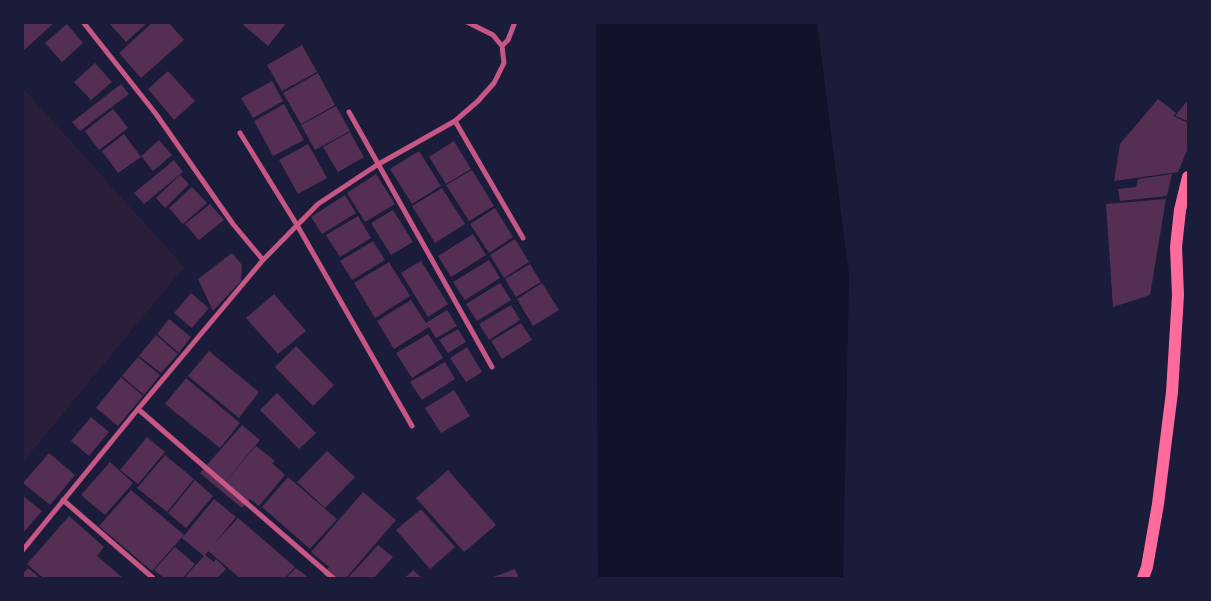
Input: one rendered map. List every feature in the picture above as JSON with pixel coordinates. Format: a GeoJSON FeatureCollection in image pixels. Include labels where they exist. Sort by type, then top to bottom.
{"type":"FeatureCollection","features":[{"type":"Feature","properties":{"kind":"main road"},"geometry":{"type":"LineString","coordinates":[[1143,578],[1147,567],[1158,504],[1172,392],[1178,295],[1176,247],[1180,210],[1188,177]]}},
{"type":"Feature","properties":{"kind":"street"},"geometry":{"type":"LineString","coordinates":[[83,22],[156,114],[233,224],[263,260]]}},
{"type":"Feature","properties":{"kind":"street"},"geometry":{"type":"LineString","coordinates":[[22,551],[263,260],[318,204],[377,165],[455,121],[478,102],[494,83],[504,63],[502,46],[493,35],[467,22]]}},
{"type":"Feature","properties":{"kind":"street"},"geometry":{"type":"LineString","coordinates":[[502,46],[508,40],[514,22]]}},
{"type":"Feature","properties":{"kind":"street"},"geometry":{"type":"LineString","coordinates":[[348,112],[492,367]]}},
{"type":"Feature","properties":{"kind":"street"},"geometry":{"type":"LineString","coordinates":[[455,121],[522,238]]}},
{"type":"Feature","properties":{"kind":"street"},"geometry":{"type":"LineString","coordinates":[[240,133],[297,225],[412,426]]}},
{"type":"Feature","properties":{"kind":"street"},"geometry":{"type":"LineString","coordinates":[[138,409],[333,578]]}},
{"type":"Feature","properties":{"kind":"street"},"geometry":{"type":"LineString","coordinates":[[63,500],[153,578]]}},
{"type":"Feature","properties":{"kind":"shaded area"},"geometry":{"type":"Polygon","coordinates":[[[596,23],[817,23],[849,275],[843,578],[598,578],[596,23]]]}},
{"type":"Feature","properties":{"kind":"shaded area"},"geometry":{"type":"Polygon","coordinates":[[[22,87],[184,267],[23,462],[22,462],[22,87]]]}},
{"type":"Feature","properties":{"kind":"building"},"geometry":{"type":"Polygon","coordinates":[[[22,22],[55,22],[22,52],[22,22]]]}},
{"type":"Feature","properties":{"kind":"building"},"geometry":{"type":"Polygon","coordinates":[[[108,22],[148,22],[126,42],[108,22]]]}},
{"type":"Feature","properties":{"kind":"building"},"geometry":{"type":"Polygon","coordinates":[[[153,22],[168,22],[184,40],[141,78],[119,53],[153,22]]]}},
{"type":"Feature","properties":{"kind":"building"},"geometry":{"type":"Polygon","coordinates":[[[240,22],[287,22],[268,46],[240,22]]]}},
{"type":"Feature","properties":{"kind":"building"},"geometry":{"type":"Polygon","coordinates":[[[67,24],[83,43],[62,62],[45,43],[67,24]]]}},
{"type":"Feature","properties":{"kind":"building"},"geometry":{"type":"Polygon","coordinates":[[[302,45],[317,72],[282,91],[267,65],[302,45]]]}},
{"type":"Feature","properties":{"kind":"building"},"geometry":{"type":"Polygon","coordinates":[[[95,63],[112,82],[91,100],[74,82],[95,63]]]}},
{"type":"Feature","properties":{"kind":"building"},"geometry":{"type":"Polygon","coordinates":[[[168,71],[195,101],[174,120],[148,89],[168,71]]]}},
{"type":"Feature","properties":{"kind":"building"},"geometry":{"type":"Polygon","coordinates":[[[318,73],[335,105],[301,124],[283,93],[318,73]]]}},
{"type":"Feature","properties":{"kind":"building"},"geometry":{"type":"Polygon","coordinates":[[[272,81],[283,101],[253,118],[241,98],[272,81]]]}},
{"type":"Feature","properties":{"kind":"building"},"geometry":{"type":"Polygon","coordinates":[[[121,84],[129,94],[80,131],[72,122],[121,84]]]}},
{"type":"Feature","properties":{"kind":"building"},"geometry":{"type":"Polygon","coordinates":[[[1158,99],[1176,113],[1173,116],[1188,123],[1188,148],[1178,172],[1114,181],[1120,144],[1158,99]]]}},
{"type":"Feature","properties":{"kind":"building"},"geometry":{"type":"Polygon","coordinates":[[[1188,100],[1188,121],[1175,116],[1188,100]]]}},
{"type":"Feature","properties":{"kind":"building"},"geometry":{"type":"Polygon","coordinates":[[[284,104],[304,140],[273,156],[254,121],[284,104]]]}},
{"type":"Feature","properties":{"kind":"building"},"geometry":{"type":"Polygon","coordinates":[[[336,106],[350,131],[315,150],[301,125],[336,106]]]}},
{"type":"Feature","properties":{"kind":"building"},"geometry":{"type":"Polygon","coordinates":[[[113,109],[128,128],[99,150],[85,131],[113,109]]]}},
{"type":"Feature","properties":{"kind":"building"},"geometry":{"type":"Polygon","coordinates":[[[350,132],[364,157],[338,172],[323,147],[350,132]]]}},
{"type":"Feature","properties":{"kind":"building"},"geometry":{"type":"Polygon","coordinates":[[[124,134],[141,157],[118,173],[102,151],[124,134]]]}},
{"type":"Feature","properties":{"kind":"building"},"geometry":{"type":"Polygon","coordinates":[[[159,140],[172,155],[153,171],[141,156],[159,140]]]}},
{"type":"Feature","properties":{"kind":"building"},"geometry":{"type":"Polygon","coordinates":[[[454,141],[471,169],[446,184],[429,157],[454,141]]]}},
{"type":"Feature","properties":{"kind":"building"},"geometry":{"type":"Polygon","coordinates":[[[308,144],[327,178],[298,194],[279,160],[308,144]]]}},
{"type":"Feature","properties":{"kind":"building"},"geometry":{"type":"Polygon","coordinates":[[[419,151],[441,186],[412,204],[390,169],[419,151]]]}},
{"type":"Feature","properties":{"kind":"building"},"geometry":{"type":"Polygon","coordinates":[[[174,160],[183,172],[144,204],[134,193],[174,160]]]}},
{"type":"Feature","properties":{"kind":"building"},"geometry":{"type":"Polygon","coordinates":[[[472,170],[494,206],[469,221],[446,185],[472,170]]]}},
{"type":"Feature","properties":{"kind":"building"},"geometry":{"type":"Polygon","coordinates":[[[376,174],[395,204],[365,222],[347,193],[376,174]]]}},
{"type":"Feature","properties":{"kind":"building"},"geometry":{"type":"Polygon","coordinates":[[[1172,174],[1167,196],[1120,201],[1118,189],[1136,187],[1138,179],[1172,174]]]}},
{"type":"Feature","properties":{"kind":"building"},"geometry":{"type":"Polygon","coordinates":[[[180,175],[189,184],[165,208],[156,198],[180,175]]]}},
{"type":"Feature","properties":{"kind":"building"},"geometry":{"type":"Polygon","coordinates":[[[192,187],[207,203],[183,224],[169,208],[192,187]]]}},
{"type":"Feature","properties":{"kind":"building"},"geometry":{"type":"Polygon","coordinates":[[[442,188],[465,224],[435,243],[412,206],[442,188]]]}},
{"type":"Feature","properties":{"kind":"building"},"geometry":{"type":"Polygon","coordinates":[[[345,195],[356,213],[322,234],[311,217],[345,195]]]}},
{"type":"Feature","properties":{"kind":"building"},"geometry":{"type":"Polygon","coordinates":[[[1166,199],[1150,295],[1113,307],[1106,204],[1166,199]]]}},
{"type":"Feature","properties":{"kind":"building"},"geometry":{"type":"Polygon","coordinates":[[[210,204],[224,220],[199,240],[185,224],[210,204]]]}},
{"type":"Feature","properties":{"kind":"building"},"geometry":{"type":"Polygon","coordinates":[[[495,208],[513,237],[489,253],[470,224],[495,208]]]}},
{"type":"Feature","properties":{"kind":"building"},"geometry":{"type":"Polygon","coordinates":[[[393,210],[413,242],[391,255],[371,223],[393,210]]]}},
{"type":"Feature","properties":{"kind":"building"},"geometry":{"type":"Polygon","coordinates":[[[358,216],[371,238],[340,257],[326,235],[358,216]]]}},
{"type":"Feature","properties":{"kind":"building"},"geometry":{"type":"Polygon","coordinates":[[[473,234],[486,255],[451,277],[438,256],[473,234]]]}},
{"type":"Feature","properties":{"kind":"building"},"geometry":{"type":"Polygon","coordinates":[[[515,239],[529,262],[504,278],[490,255],[515,239]]]}},
{"type":"Feature","properties":{"kind":"building"},"geometry":{"type":"Polygon","coordinates":[[[373,241],[385,260],[352,280],[340,261],[373,241]]]}},
{"type":"Feature","properties":{"kind":"building"},"geometry":{"type":"Polygon","coordinates":[[[232,253],[242,265],[241,281],[213,311],[198,279],[232,253]]]}},
{"type":"Feature","properties":{"kind":"building"},"geometry":{"type":"Polygon","coordinates":[[[489,260],[500,278],[465,300],[453,282],[489,260]]]}},
{"type":"Feature","properties":{"kind":"building"},"geometry":{"type":"Polygon","coordinates":[[[421,261],[448,304],[428,317],[401,273],[421,261]]]}},
{"type":"Feature","properties":{"kind":"building"},"geometry":{"type":"Polygon","coordinates":[[[389,262],[410,296],[375,318],[354,283],[389,262]]]}},
{"type":"Feature","properties":{"kind":"building"},"geometry":{"type":"Polygon","coordinates":[[[530,264],[541,282],[516,297],[505,279],[530,264]]]}},
{"type":"Feature","properties":{"kind":"building"},"geometry":{"type":"Polygon","coordinates":[[[500,283],[511,300],[477,321],[466,304],[500,283]]]}},
{"type":"Feature","properties":{"kind":"building"},"geometry":{"type":"Polygon","coordinates":[[[542,283],[559,310],[533,326],[517,299],[542,283]]]}},
{"type":"Feature","properties":{"kind":"building"},"geometry":{"type":"Polygon","coordinates":[[[191,293],[209,308],[192,328],[174,313],[191,293]]]}},
{"type":"Feature","properties":{"kind":"building"},"geometry":{"type":"Polygon","coordinates":[[[274,294],[306,331],[278,354],[246,318],[274,294]]]}},
{"type":"Feature","properties":{"kind":"building"},"geometry":{"type":"Polygon","coordinates":[[[411,300],[426,323],[447,310],[457,326],[436,338],[429,327],[394,349],[377,321],[411,300]]]}},
{"type":"Feature","properties":{"kind":"building"},"geometry":{"type":"Polygon","coordinates":[[[511,305],[520,320],[489,340],[479,324],[511,305]]]}},
{"type":"Feature","properties":{"kind":"building"},"geometry":{"type":"Polygon","coordinates":[[[169,319],[191,337],[179,353],[157,334],[169,319]]]}},
{"type":"Feature","properties":{"kind":"building"},"geometry":{"type":"Polygon","coordinates":[[[521,323],[532,340],[502,359],[491,341],[521,323]]]}},
{"type":"Feature","properties":{"kind":"building"},"geometry":{"type":"Polygon","coordinates":[[[458,329],[466,342],[448,353],[439,340],[458,329]]]}},
{"type":"Feature","properties":{"kind":"building"},"geometry":{"type":"Polygon","coordinates":[[[428,334],[443,358],[412,378],[396,353],[428,334]]]}},
{"type":"Feature","properties":{"kind":"building"},"geometry":{"type":"Polygon","coordinates":[[[156,335],[178,354],[161,373],[139,356],[156,335]]]}},
{"type":"Feature","properties":{"kind":"building"},"geometry":{"type":"Polygon","coordinates":[[[296,346],[334,385],[313,406],[275,367],[296,346]]]}},
{"type":"Feature","properties":{"kind":"building"},"geometry":{"type":"Polygon","coordinates":[[[467,347],[482,372],[466,382],[450,358],[467,347]]]}},
{"type":"Feature","properties":{"kind":"building"},"geometry":{"type":"Polygon","coordinates":[[[209,351],[259,392],[239,418],[188,376],[209,351]]]}},
{"type":"Feature","properties":{"kind":"building"},"geometry":{"type":"Polygon","coordinates":[[[138,357],[160,375],[144,395],[122,376],[138,357]]]}},
{"type":"Feature","properties":{"kind":"building"},"geometry":{"type":"Polygon","coordinates":[[[445,362],[455,379],[422,400],[410,382],[445,362]]]}},
{"type":"Feature","properties":{"kind":"building"},"geometry":{"type":"Polygon","coordinates":[[[121,377],[143,396],[118,426],[96,408],[121,377]]]}},
{"type":"Feature","properties":{"kind":"building"},"geometry":{"type":"Polygon","coordinates":[[[186,378],[240,423],[220,448],[165,404],[186,378]]]}},
{"type":"Feature","properties":{"kind":"building"},"geometry":{"type":"Polygon","coordinates":[[[454,390],[470,416],[441,433],[425,408],[454,390]]]}},
{"type":"Feature","properties":{"kind":"building"},"geometry":{"type":"Polygon","coordinates":[[[277,393],[316,433],[299,449],[260,410],[277,393]]]}},
{"type":"Feature","properties":{"kind":"building"},"geometry":{"type":"Polygon","coordinates":[[[91,417],[109,432],[89,456],[71,441],[91,417]]]}},
{"type":"Feature","properties":{"kind":"building"},"geometry":{"type":"Polygon","coordinates":[[[242,425],[260,440],[219,489],[200,473],[242,425]]]}},
{"type":"Feature","properties":{"kind":"building"},"geometry":{"type":"Polygon","coordinates":[[[147,437],[165,452],[138,484],[120,470],[147,437]]]}},
{"type":"Feature","properties":{"kind":"building"},"geometry":{"type":"Polygon","coordinates":[[[256,446],[275,461],[272,463],[285,475],[259,506],[250,499],[242,508],[219,489],[256,446]]]}},
{"type":"Feature","properties":{"kind":"building"},"geometry":{"type":"Polygon","coordinates":[[[327,451],[355,477],[325,508],[297,482],[327,451]]]}},
{"type":"Feature","properties":{"kind":"building"},"geometry":{"type":"Polygon","coordinates":[[[49,453],[75,475],[50,505],[23,483],[49,453]]]}},
{"type":"Feature","properties":{"kind":"building"},"geometry":{"type":"Polygon","coordinates":[[[165,455],[194,479],[167,512],[137,488],[165,455]]]}},
{"type":"Feature","properties":{"kind":"building"},"geometry":{"type":"Polygon","coordinates":[[[110,462],[133,483],[105,515],[81,495],[110,462]]]}},
{"type":"Feature","properties":{"kind":"building"},"geometry":{"type":"Polygon","coordinates":[[[448,470],[496,525],[464,552],[416,498],[448,470]]]}},
{"type":"Feature","properties":{"kind":"building"},"geometry":{"type":"Polygon","coordinates":[[[288,477],[337,519],[310,549],[262,507],[288,477]]]}},
{"type":"Feature","properties":{"kind":"building"},"geometry":{"type":"Polygon","coordinates":[[[195,480],[213,496],[186,528],[168,513],[195,480]]]}},
{"type":"Feature","properties":{"kind":"building"},"geometry":{"type":"Polygon","coordinates":[[[131,490],[184,535],[152,571],[99,526],[131,490]]]}},
{"type":"Feature","properties":{"kind":"building"},"geometry":{"type":"Polygon","coordinates":[[[363,492],[396,520],[346,578],[328,578],[323,574],[329,567],[311,552],[363,492]]]}},
{"type":"Feature","properties":{"kind":"building"},"geometry":{"type":"Polygon","coordinates":[[[22,495],[42,511],[22,534],[22,495]]]}},
{"type":"Feature","properties":{"kind":"building"},"geometry":{"type":"Polygon","coordinates":[[[214,499],[236,517],[215,543],[238,518],[295,567],[285,578],[240,578],[208,551],[204,556],[182,538],[214,499]]]}},
{"type":"Feature","properties":{"kind":"building"},"geometry":{"type":"Polygon","coordinates":[[[421,509],[455,547],[430,569],[396,530],[421,509]]]}},
{"type":"Feature","properties":{"kind":"building"},"geometry":{"type":"Polygon","coordinates":[[[69,516],[104,547],[97,556],[123,578],[43,578],[27,564],[69,516]]]}},
{"type":"Feature","properties":{"kind":"building"},"geometry":{"type":"Polygon","coordinates":[[[378,545],[393,557],[374,578],[348,578],[378,545]]]}},
{"type":"Feature","properties":{"kind":"building"},"geometry":{"type":"Polygon","coordinates":[[[175,547],[195,564],[183,578],[164,578],[154,570],[175,547]]]}},
{"type":"Feature","properties":{"kind":"building"},"geometry":{"type":"Polygon","coordinates":[[[205,555],[214,562],[216,559],[226,569],[217,578],[184,578],[205,555]]]}},
{"type":"Feature","properties":{"kind":"building"},"geometry":{"type":"Polygon","coordinates":[[[28,568],[40,578],[22,578],[22,574],[28,568]]]}},
{"type":"Feature","properties":{"kind":"building"},"geometry":{"type":"Polygon","coordinates":[[[296,568],[309,578],[286,578],[296,568]]]}},
{"type":"Feature","properties":{"kind":"building"},"geometry":{"type":"Polygon","coordinates":[[[515,569],[519,578],[491,578],[515,569]]]}},
{"type":"Feature","properties":{"kind":"building"},"geometry":{"type":"Polygon","coordinates":[[[413,570],[422,578],[405,578],[413,570]]]}}]}
